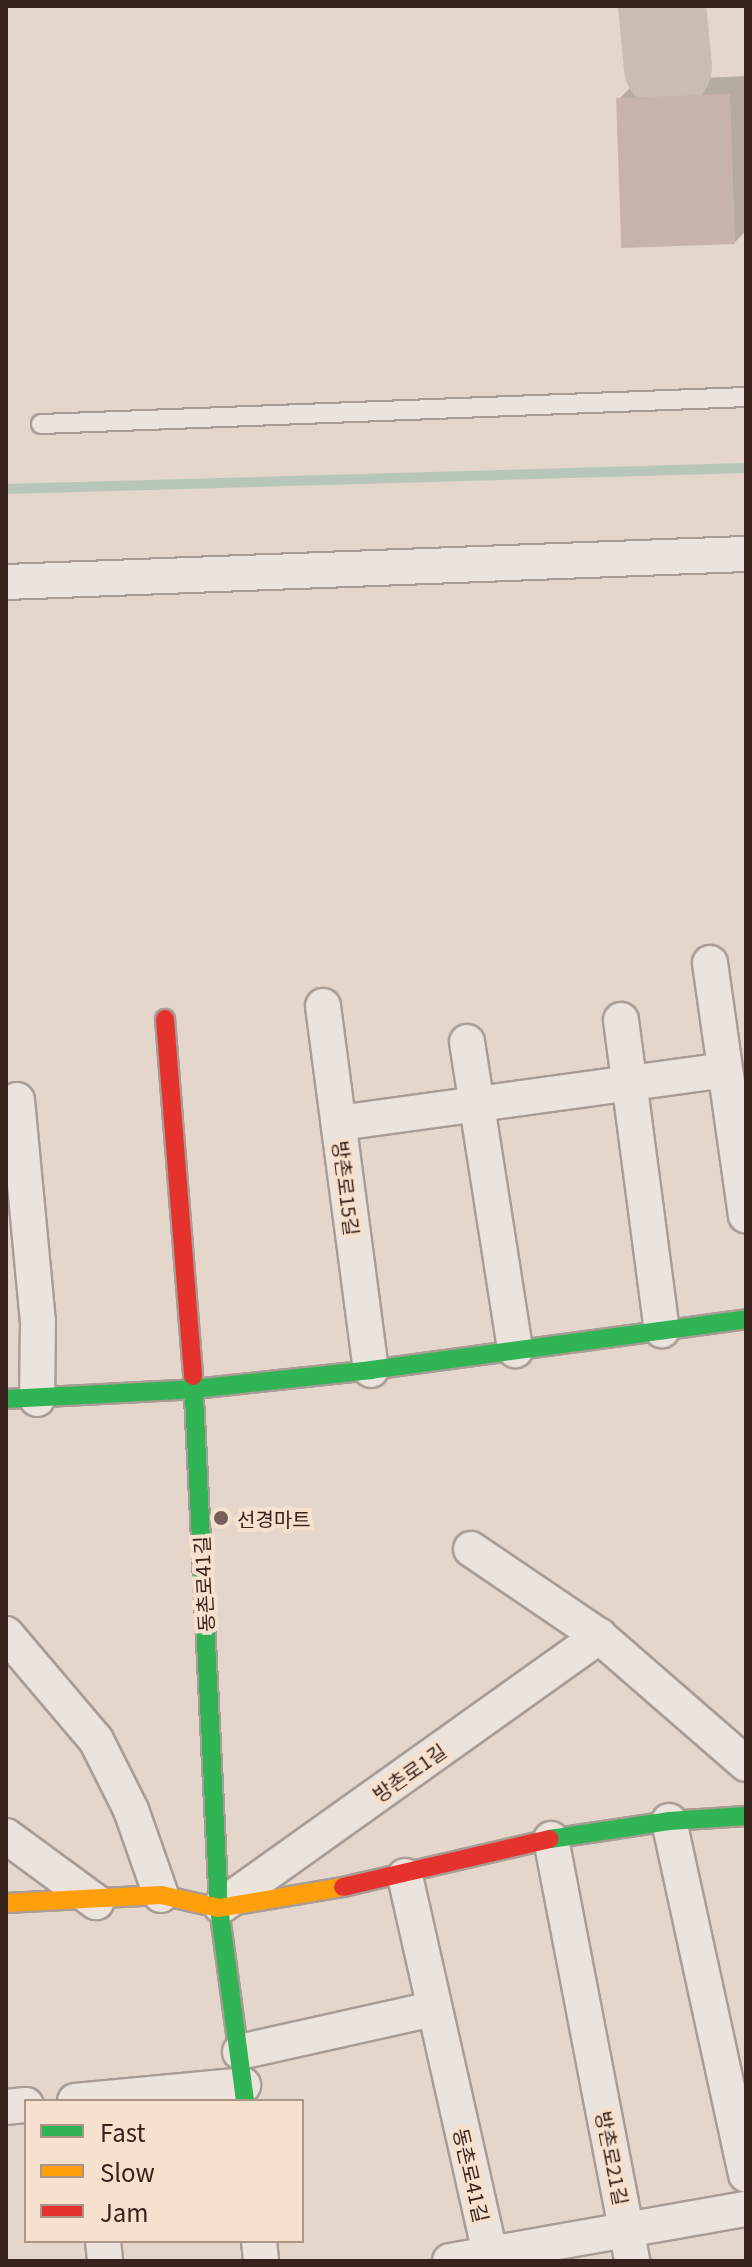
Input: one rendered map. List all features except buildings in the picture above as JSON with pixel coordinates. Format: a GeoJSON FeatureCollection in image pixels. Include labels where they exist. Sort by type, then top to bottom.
{"type":"FeatureCollection","features":[{"type":"Feature","properties":{"kind":"street"},"geometry":{"type":"LineString","coordinates":[[6,582],[746,554]]}},
{"type":"Feature","properties":{"kind":"street"},"geometry":{"type":"LineString","coordinates":[[710,963],[724,1070],[739,1124],[746,1215]]}},
{"type":"Feature","properties":{"kind":"street","name":"방촌로15길"},"geometry":{"type":"LineString","coordinates":[[323,1006],[371,1370]]}},
{"type":"Feature","properties":{"kind":"street","name":"동촌로41길"},"geometry":{"type":"LineString","coordinates":[[165,1019],[194,1389],[219,1908],[243,2080]]}},
{"type":"Feature","properties":{"kind":"street"},"geometry":{"type":"LineString","coordinates":[[621,1020],[627,1086],[662,1330]]}},
{"type":"Feature","properties":{"kind":"street"},"geometry":{"type":"LineString","coordinates":[[467,1042],[515,1350]]}},
{"type":"Feature","properties":{"kind":"street"},"geometry":{"type":"LineString","coordinates":[[339,1123],[627,1086],[724,1070]]}},
{"type":"Feature","properties":{"kind":"street"},"geometry":{"type":"LineString","coordinates":[[17,1100],[15,1184],[38,1321],[21,1399],[194,1389],[371,1370],[746,1319]]}},
{"type":"Feature","properties":{"kind":"street"},"geometry":{"type":"LineString","coordinates":[[471,1549],[599,1636],[746,1764]]}},
{"type":"Feature","properties":{"kind":"street"},"geometry":{"type":"LineString","coordinates":[[6,1634],[96,1740],[131,1810],[161,1895]]}},
{"type":"Feature","properties":{"kind":"street","name":"방촌로1길"},"geometry":{"type":"LineString","coordinates":[[219,1908],[599,1636]]}},
{"type":"Feature","properties":{"kind":"street"},"geometry":{"type":"LineString","coordinates":[[6,1903],[96,1902],[161,1895],[219,1908],[405,1876],[551,1839],[669,1821],[746,1816]]}},
{"type":"Feature","properties":{"kind":"street"},"geometry":{"type":"LineString","coordinates":[[669,1821],[746,2175]]}},
{"type":"Feature","properties":{"kind":"street"},"geometry":{"type":"LineString","coordinates":[[6,1836],[96,1902]]}},
{"type":"Feature","properties":{"kind":"street","name":"방촌로21길"},"geometry":{"type":"LineString","coordinates":[[551,1839],[630,2245]]}},
{"type":"Feature","properties":{"kind":"street"},"geometry":{"type":"LineString","coordinates":[[100,2099],[243,2080],[433,2009],[405,1876]]}},
{"type":"Feature","properties":{"kind":"street","name":"동촌로41길"},"geometry":{"type":"LineString","coordinates":[[433,2009],[490,2252]]}},
{"type":"Feature","properties":{"kind":"street","name":"방촌로21길"},"geometry":{"type":"LineString","coordinates":[[490,2252],[630,2245],[746,2209]]}},
{"type":"Feature","properties":{"kind":"street"},"geometry":{"type":"LineString","coordinates":[[450,2261],[490,2252]]}},
{"type":"Feature","properties":{"kind":"lane"},"geometry":{"type":"LineString","coordinates":[[41,424],[746,397]]}},
{"type":"Feature","properties":{"kind":"waterway"},"geometry":{"type":"LineString","coordinates":[[6,489],[746,468]]}},
{"type":"Feature","properties":{"kind":"taxiway"},"geometry":{"type":"LineString","coordinates":[[662,6],[668,67]]}},
{"type":"Feature","properties":{"kind":"traffic: fast"},"geometry":{"type":"LineString","coordinates":[[6,1399],[194,1389],[371,1370],[746,1319]]}},
{"type":"Feature","properties":{"kind":"traffic: fast"},"geometry":{"type":"LineString","coordinates":[[193,1376],[219,1908],[245,2099]]}},
{"type":"Feature","properties":{"kind":"traffic: fast"},"geometry":{"type":"LineString","coordinates":[[550,1839],[669,1821],[746,1816]]}},
{"type":"Feature","properties":{"kind":"traffic: slow"},"geometry":{"type":"LineString","coordinates":[[6,1903],[161,1895],[219,1908],[343,1887]]}},
{"type":"Feature","properties":{"kind":"traffic: jam"},"geometry":{"type":"LineString","coordinates":[[165,1019],[193,1376]]}},
{"type":"Feature","properties":{"kind":"traffic: jam"},"geometry":{"type":"LineString","coordinates":[[343,1887],[550,1839]]}},
{"type":"Feature","properties":{"kind":"place","name":"선경마트"},"geometry":{"type":"Point","coordinates":[221,1518]}}]}
